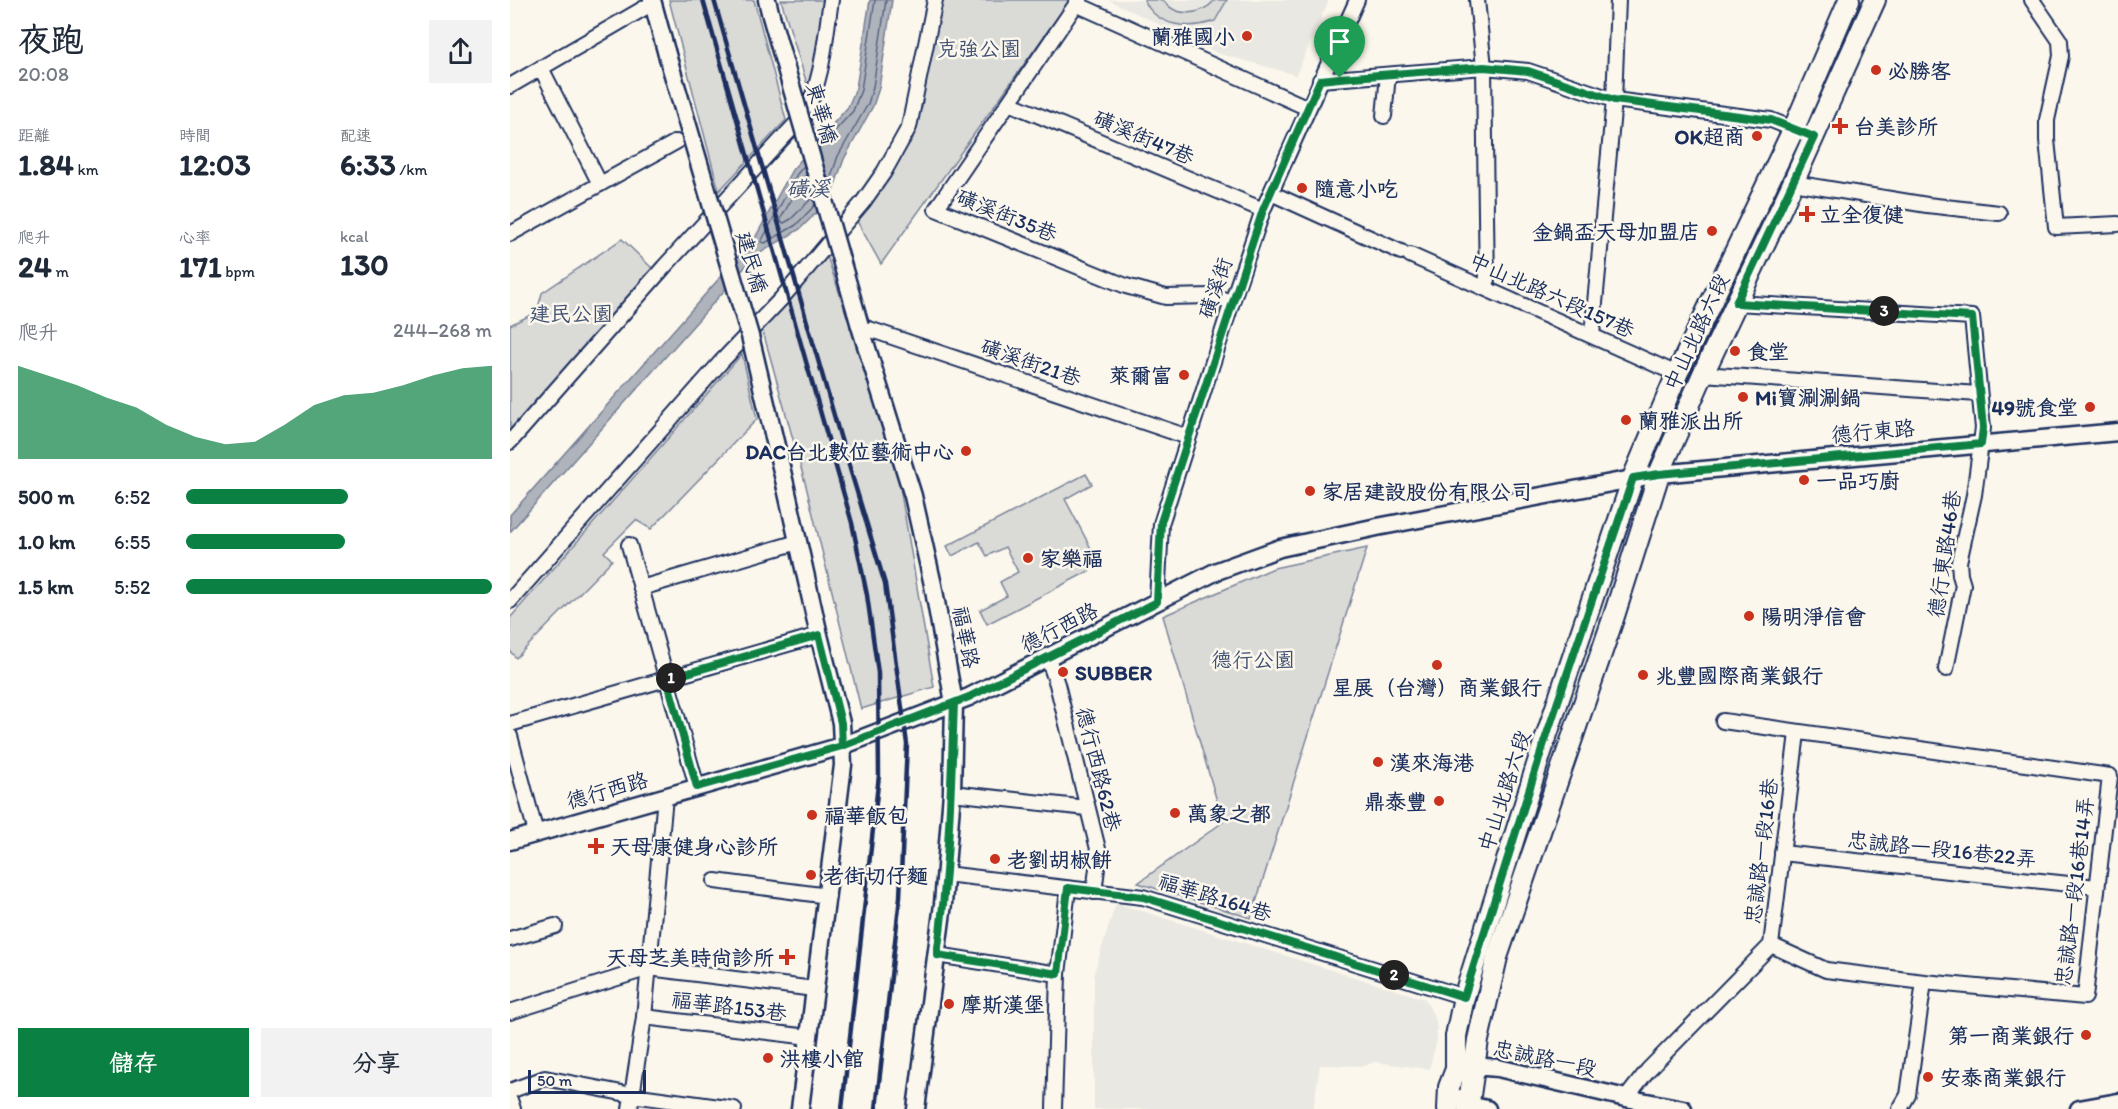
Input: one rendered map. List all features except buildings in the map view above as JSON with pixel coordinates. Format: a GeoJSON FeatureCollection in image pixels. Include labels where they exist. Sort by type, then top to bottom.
{"type":"FeatureCollection","features":[{"type":"Feature","properties":{"kind":"main road","name":"中山北路六段"},"geometry":{"type":"LineString","coordinates":[[1448,1109],[1449,1087],[1456,1069],[1456,1036],[1464,997],[1543,746],[1633,478],[1677,374],[1794,128],[1849,0]]}},
{"type":"Feature","properties":{"kind":"main road","name":"中山北路六段"},"geometry":{"type":"LineString","coordinates":[[1474,1108],[1473,1066],[1497,957],[1613,619],[1659,474],[1875,0]]}},
{"type":"Feature","properties":{"kind":"street"},"geometry":{"type":"LineString","coordinates":[[510,442],[664,267],[804,115],[814,98],[820,73],[831,0]]}},
{"type":"Feature","properties":{"kind":"street"},"geometry":{"type":"LineString","coordinates":[[510,601],[721,362],[781,299],[862,202],[884,172],[909,127],[935,0]]}},
{"type":"Feature","properties":{"kind":"street","name":"磺溪街"},"geometry":{"type":"LineString","coordinates":[[1157,602],[1161,524],[1232,302],[1263,210],[1357,0]]}},
{"type":"Feature","properties":{"kind":"street"},"geometry":{"type":"LineString","coordinates":[[1478,0],[1484,67],[1487,288]]}},
{"type":"Feature","properties":{"kind":"street"},"geometry":{"type":"LineString","coordinates":[[1592,335],[1614,100],[1618,0]]}},
{"type":"Feature","properties":{"kind":"street"},"geometry":{"type":"LineString","coordinates":[[2032,0],[2060,41],[2061,56],[2047,120],[2056,227],[2118,224]]}},
{"type":"Feature","properties":{"kind":"street"},"geometry":{"type":"LineString","coordinates":[[510,86],[652,2]]}},
{"type":"Feature","properties":{"kind":"street","name":"建民橋"},"geometry":{"type":"LineString","coordinates":[[652,2],[750,336],[798,542]]}},
{"type":"Feature","properties":{"kind":"street"},"geometry":{"type":"LineString","coordinates":[[1078,2],[1308,108]]}},
{"type":"Feature","properties":{"kind":"street","name":"磺溪街35巷"},"geometry":{"type":"LineString","coordinates":[[1078,2],[936,209],[1126,286],[1166,297],[1212,296],[1232,302]]}},
{"type":"Feature","properties":{"kind":"street","name":"東華橋"},"geometry":{"type":"LineString","coordinates":[[769,8],[860,326]]}},
{"type":"Feature","properties":{"kind":"street"},"geometry":{"type":"LineString","coordinates":[[1320,80],[1484,67],[1528,71],[1614,100],[1771,120],[1814,137]]}},
{"type":"Feature","properties":{"kind":"street"},"geometry":{"type":"LineString","coordinates":[[541,68],[600,184]]}},
{"type":"Feature","properties":{"kind":"street"},"geometry":{"type":"LineString","coordinates":[[1384,116],[1388,75]]}},
{"type":"Feature","properties":{"kind":"street","name":"磺溪街47巷"},"geometry":{"type":"LineString","coordinates":[[1009,103],[1263,210]]}},
{"type":"Feature","properties":{"kind":"street"},"geometry":{"type":"LineString","coordinates":[[510,234],[676,142]]}},
{"type":"Feature","properties":{"kind":"street"},"geometry":{"type":"LineString","coordinates":[[1793,183],[1927,205],[1999,213]]}},
{"type":"Feature","properties":{"kind":"street","name":"中山北路六段157巷"},"geometry":{"type":"LineString","coordinates":[[1271,193],[1677,374]]}},
{"type":"Feature","properties":{"kind":"street","name":"德行東路46巷"},"geometry":{"type":"LineString","coordinates":[[1736,303],[1972,317],[1983,428],[1974,495],[1959,562],[1962,585],[1946,669]]}},
{"type":"Feature","properties":{"kind":"street","name":"磺溪街21巷"},"geometry":{"type":"LineString","coordinates":[[860,326],[1188,437]]}},
{"type":"Feature","properties":{"kind":"street","name":"福華路"},"geometry":{"type":"LineString","coordinates":[[860,326],[913,496],[935,596],[954,703],[952,792],[945,874],[937,955],[916,1109]]}},
{"type":"Feature","properties":{"kind":"street"},"geometry":{"type":"LineString","coordinates":[[1703,374],[1978,394]]}},
{"type":"Feature","properties":{"kind":"street","name":"德行東路"},"geometry":{"type":"LineString","coordinates":[[1633,478],[2118,432]]}},
{"type":"Feature","properties":{"kind":"street","name":"德行西路"},"geometry":{"type":"LineString","coordinates":[[510,841],[842,746],[954,703],[1216,571],[1280,549],[1377,527],[1633,478]]}},
{"type":"Feature","properties":{"kind":"street"},"geometry":{"type":"LineString","coordinates":[[641,588],[798,542],[841,723],[843,765],[800,1109]]}},
{"type":"Feature","properties":{"kind":"street"},"geometry":{"type":"LineString","coordinates":[[629,545],[697,787]]}},
{"type":"Feature","properties":{"kind":"street"},"geometry":{"type":"LineString","coordinates":[[510,724],[819,635]]}},
{"type":"Feature","properties":{"kind":"street","name":"德行西路62巷"},"geometry":{"type":"LineString","coordinates":[[1048,657],[1057,684],[1099,853],[1094,892]]}},
{"type":"Feature","properties":{"kind":"street"},"geometry":{"type":"LineString","coordinates":[[1723,720],[1797,733]]}},
{"type":"Feature","properties":{"kind":"street","name":"忠誠路一段16巷14弄"},"geometry":{"type":"LineString","coordinates":[[1771,945],[1826,970],[2085,997],[2110,776],[1797,733]]}},
{"type":"Feature","properties":{"kind":"street","name":"忠誠路一段16巷"},"geometry":{"type":"LineString","coordinates":[[1626,1098],[1648,1070],[1771,945],[1797,733]]}},
{"type":"Feature","properties":{"kind":"street"},"geometry":{"type":"LineString","coordinates":[[510,736],[536,833]]}},
{"type":"Feature","properties":{"kind":"street"},"geometry":{"type":"LineString","coordinates":[[952,792],[1087,808]]}},
{"type":"Feature","properties":{"kind":"street"},"geometry":{"type":"LineString","coordinates":[[631,1102],[644,1017],[665,797]]}},
{"type":"Feature","properties":{"kind":"street","name":"忠誠路一段16巷22弄"},"geometry":{"type":"LineString","coordinates":[[1782,853],[2097,887]]}},
{"type":"Feature","properties":{"kind":"street","name":"福華路164巷"},"geometry":{"type":"LineString","coordinates":[[945,874],[1143,897],[1464,997]]}},
{"type":"Feature","properties":{"kind":"street"},"geometry":{"type":"LineString","coordinates":[[716,881],[828,896]]}},
{"type":"Feature","properties":{"kind":"street"},"geometry":{"type":"LineString","coordinates":[[1054,1109],[1058,974],[1068,888]]}},
{"type":"Feature","properties":{"kind":"street"},"geometry":{"type":"LineString","coordinates":[[510,939],[555,926]]}},
{"type":"Feature","properties":{"kind":"street"},"geometry":{"type":"LineString","coordinates":[[937,955],[1058,974]]}},
{"type":"Feature","properties":{"kind":"street"},"geometry":{"type":"LineString","coordinates":[[510,1012],[649,968],[814,989]]}},
{"type":"Feature","properties":{"kind":"street"},"geometry":{"type":"LineString","coordinates":[[1900,1109],[1908,1095],[1924,982]]}},
{"type":"Feature","properties":{"kind":"street","name":"福華路153巷"},"geometry":{"type":"LineString","coordinates":[[644,1017],[809,1037]]}},
{"type":"Feature","properties":{"kind":"street","name":"忠誠路一段"},"geometry":{"type":"LineString","coordinates":[[1449,1087],[1473,1066],[1498,1068],[1683,1109]]}},
{"type":"Feature","properties":{"kind":"street"},"geometry":{"type":"LineString","coordinates":[[510,1091],[545,1078],[631,1102],[734,1109]]}},
{"type":"Feature","properties":{"kind":"street"},"geometry":{"type":"LineString","coordinates":[[1438,1109],[1449,1087],[1474,1108]]}},
{"type":"Feature","properties":{"kind":"street"},"geometry":{"type":"LineString","coordinates":[[510,1100],[513,1109]]}},
{"type":"Feature","properties":{"kind":"street"},"geometry":{"type":"LineString","coordinates":[[2079,1109],[2118,1102]]}},
{"type":"Feature","properties":{"kind":"shaded area","name":"蘭雅國小"},"geometry":{"type":"Polygon","coordinates":[[[1109,0],[1329,0],[1296,75],[1217,53],[1109,0]]]}},
{"type":"Feature","properties":{"kind":"shaded area"},"geometry":{"type":"Polygon","coordinates":[[[1116,903],[1425,999],[1436,1020],[1437,1040],[1429,1069],[1374,1062],[1364,1066],[1320,1065],[1313,1109],[1094,1109],[1094,973],[1116,903]]]}},
{"type":"Feature","properties":{"kind":"green space"},"geometry":{"type":"Polygon","coordinates":[[[669,0],[754,0],[786,120],[719,191],[669,0]]]}},
{"type":"Feature","properties":{"kind":"green space"},"geometry":{"type":"Polygon","coordinates":[[[781,0],[824,0],[811,97],[781,0]]]}},
{"type":"Feature","properties":{"kind":"green space","name":"克強公園"},"geometry":{"type":"Polygon","coordinates":[[[943,0],[1070,0],[881,264],[857,221],[913,138],[943,0]]]}},
{"type":"Feature","properties":{"kind":"green space"},"geometry":{"type":"Polygon","coordinates":[[[1144,0],[1163,0],[1175,10],[1189,13],[1203,9],[1215,0],[1227,0],[1215,21],[1185,25],[1165,21],[1150,9],[1144,0]]]}},
{"type":"Feature","properties":{"kind":"green space","name":"建民公園"},"geometry":{"type":"Polygon","coordinates":[[[622,239],[654,270],[510,430],[510,325],[537,312],[542,293],[622,239]]]}},
{"type":"Feature","properties":{"kind":"green space"},"geometry":{"type":"Polygon","coordinates":[[[827,256],[895,458],[934,687],[861,709],[806,486],[762,328],[827,256]]]}},
{"type":"Feature","properties":{"kind":"green space"},"geometry":{"type":"Polygon","coordinates":[[[742,354],[757,419],[651,529],[636,520],[604,552],[612,560],[516,658],[510,651],[510,618],[742,354]]]}},
{"type":"Feature","properties":{"kind":"green space"},"geometry":{"type":"Polygon","coordinates":[[[1086,474],[1092,484],[1065,499],[1096,558],[1093,569],[987,624],[980,610],[1007,596],[1000,582],[1018,572],[1005,547],[987,556],[979,542],[952,556],[947,546],[1086,474]]]}},
{"type":"Feature","properties":{"kind":"green space","name":"德行公園"},"geometry":{"type":"Polygon","coordinates":[[[1367,548],[1251,918],[1138,883],[1223,822],[1163,616],[1274,568],[1367,548]]]}},
{"type":"Feature","properties":{"kind":"water","name":"磺溪"},"geometry":{"type":"Polygon","coordinates":[[[870,0],[892,0],[879,88],[873,106],[844,159],[830,199],[800,229],[755,256],[510,532],[510,515],[755,238],[792,170],[848,107],[856,88],[870,0]]]}},
{"type":"Feature","properties":{"kind":"railway"},"geometry":{"type":"LineString","coordinates":[[703,0],[852,523],[867,595],[878,673],[879,775],[842,1109]]}},
{"type":"Feature","properties":{"kind":"railway"},"geometry":{"type":"LineString","coordinates":[[714,0],[885,584],[907,744],[900,897],[876,1109]]}},
{"type":"Feature","properties":{"kind":"place","name":"蘭雅國小"},"geometry":{"type":"Point","coordinates":[1247,36]}},
{"type":"Feature","properties":{"kind":"place","name":"必勝客"},"geometry":{"type":"Point","coordinates":[1876,70]}},
{"type":"Feature","properties":{"kind":"place","name":"台美診所"},"geometry":{"type":"Point","coordinates":[1840,126]}},
{"type":"Feature","properties":{"kind":"place","name":"OK超商"},"geometry":{"type":"Point","coordinates":[1757,136]}},
{"type":"Feature","properties":{"kind":"place","name":"隨意小吃"},"geometry":{"type":"Point","coordinates":[1302,188]}},
{"type":"Feature","properties":{"kind":"place","name":"立全復健"},"geometry":{"type":"Point","coordinates":[1807,214]}},
{"type":"Feature","properties":{"kind":"place","name":"金鍋盃天母加盟店"},"geometry":{"type":"Point","coordinates":[1712,231]}},
{"type":"Feature","properties":{"kind":"place","name":"食堂"},"geometry":{"type":"Point","coordinates":[1735,351]}},
{"type":"Feature","properties":{"kind":"place","name":"萊爾富"},"geometry":{"type":"Point","coordinates":[1184,375]}},
{"type":"Feature","properties":{"kind":"place","name":"Mi寶涮涮鍋"},"geometry":{"type":"Point","coordinates":[1743,397]}},
{"type":"Feature","properties":{"kind":"place","name":"49號食堂"},"geometry":{"type":"Point","coordinates":[2090,407]}},
{"type":"Feature","properties":{"kind":"place","name":"蘭雅派出所"},"geometry":{"type":"Point","coordinates":[1626,420]}},
{"type":"Feature","properties":{"kind":"place","name":"DAC台北數位藝術中心"},"geometry":{"type":"Point","coordinates":[966,451]}},
{"type":"Feature","properties":{"kind":"place","name":"一品巧廚"},"geometry":{"type":"Point","coordinates":[1804,480]}},
{"type":"Feature","properties":{"kind":"place","name":"家居建設股份有限公司"},"geometry":{"type":"Point","coordinates":[1310,491]}},
{"type":"Feature","properties":{"kind":"place","name":"家樂福"},"geometry":{"type":"Point","coordinates":[1028,558]}},
{"type":"Feature","properties":{"kind":"place","name":"陽明淨信會"},"geometry":{"type":"Point","coordinates":[1749,616]}},
{"type":"Feature","properties":{"kind":"place","name":"星展（台灣）商業銀行"},"geometry":{"type":"Point","coordinates":[1437,665]}},
{"type":"Feature","properties":{"kind":"place","name":"SUBBER"},"geometry":{"type":"Point","coordinates":[1063,672]}},
{"type":"Feature","properties":{"kind":"place","name":"兆豐國際商業銀行"},"geometry":{"type":"Point","coordinates":[1643,675]}},
{"type":"Feature","properties":{"kind":"place","name":"漢來海港"},"geometry":{"type":"Point","coordinates":[1378,762]}},
{"type":"Feature","properties":{"kind":"place","name":"鼎泰豐"},"geometry":{"type":"Point","coordinates":[1439,801]}},
{"type":"Feature","properties":{"kind":"place","name":"萬象之都"},"geometry":{"type":"Point","coordinates":[1175,813]}},
{"type":"Feature","properties":{"kind":"place","name":"福華飯包"},"geometry":{"type":"Point","coordinates":[812,815]}},
{"type":"Feature","properties":{"kind":"place","name":"天母康健身心診所"},"geometry":{"type":"Point","coordinates":[596,846]}},
{"type":"Feature","properties":{"kind":"place","name":"老劉胡椒餅"},"geometry":{"type":"Point","coordinates":[995,859]}},
{"type":"Feature","properties":{"kind":"place","name":"老街切仔麵"},"geometry":{"type":"Point","coordinates":[811,875]}},
{"type":"Feature","properties":{"kind":"place","name":"天母芝美時尚診所"},"geometry":{"type":"Point","coordinates":[787,957]}},
{"type":"Feature","properties":{"kind":"place","name":"摩斯漢堡"},"geometry":{"type":"Point","coordinates":[949,1004]}},
{"type":"Feature","properties":{"kind":"place","name":"第一商業銀行"},"geometry":{"type":"Point","coordinates":[2086,1035]}},
{"type":"Feature","properties":{"kind":"place","name":"洪樓小館"},"geometry":{"type":"Point","coordinates":[768,1058]}},
{"type":"Feature","properties":{"kind":"place","name":"安泰商業銀行"},"geometry":{"type":"Point","coordinates":[1928,1077]}},
{"type":"Feature","properties":{"kind":"route"},"geometry":{"type":"LineString","coordinates":[[1340,78],[1320,80],[1263,210],[1161,524],[1157,602],[969,697],[842,746],[841,723],[819,635],[667,679],[697,787],[842,746],[954,703],[952,792],[937,955],[1058,974],[1068,888],[1143,897],[1464,997],[1543,746],[1633,478],[1981,444],[1983,428],[1972,317],[1736,303],[1814,137],[1771,120],[1614,100],[1528,71],[1484,67],[1340,78]]}}]}
